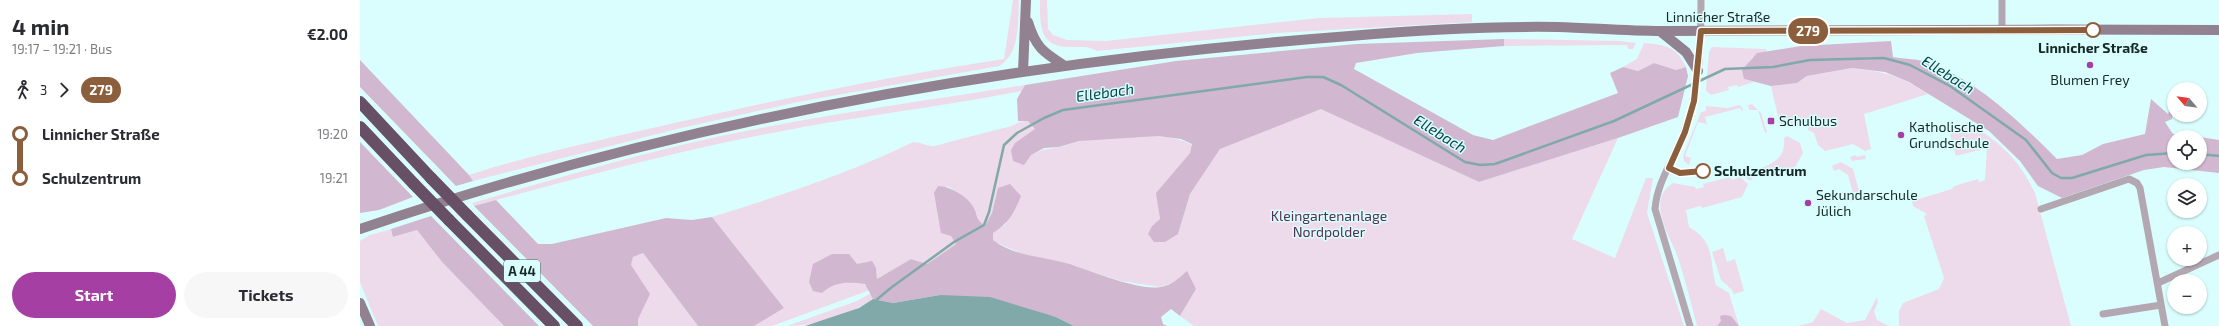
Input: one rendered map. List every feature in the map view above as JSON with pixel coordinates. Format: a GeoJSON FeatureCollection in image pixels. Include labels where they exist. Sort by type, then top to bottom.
{"type":"FeatureCollection","features":[{"type":"Feature","properties":{"kind":"highway","name":"A 44"},"geometry":{"type":"LineString","coordinates":[[360,102],[431,178],[577,326]]}},
{"type":"Feature","properties":{"kind":"highway","name":"A 44"},"geometry":{"type":"LineString","coordinates":[[360,127],[554,326]]}},
{"type":"Feature","properties":{"kind":"main road"},"geometry":{"type":"LineString","coordinates":[[1023,72],[1026,0]]}},
{"type":"Feature","properties":{"kind":"main road"},"geometry":{"type":"LineString","coordinates":[[1026,17],[1033,40],[1039,47],[1065,66]]}},
{"type":"Feature","properties":{"kind":"main road","name":"Linnicher Straße"},"geometry":{"type":"LineString","coordinates":[[363,226],[569,166],[729,126],[895,94],[1023,72],[1173,51],[1353,35],[1513,27],[1660,31],[2002,29],[2219,30]]}},
{"type":"Feature","properties":{"kind":"main road"},"geometry":{"type":"LineString","coordinates":[[1660,31],[1686,52],[1698,73]]}},
{"type":"Feature","properties":{"kind":"main road"},"geometry":{"type":"LineString","coordinates":[[360,303],[370,326]]}},
{"type":"Feature","properties":{"kind":"street"},"geometry":{"type":"LineString","coordinates":[[1690,326],[1655,209],[1656,196],[1685,132],[1696,91],[1701,31],[1701,0]]}},
{"type":"Feature","properties":{"kind":"street"},"geometry":{"type":"LineString","coordinates":[[2002,0],[2002,29]]}},
{"type":"Feature","properties":{"kind":"street"},"geometry":{"type":"LineString","coordinates":[[2041,209],[2129,179],[2137,183],[2158,283],[2165,326]]}},
{"type":"Feature","properties":{"kind":"street"},"geometry":{"type":"LineString","coordinates":[[2158,283],[2219,256]]}},
{"type":"Feature","properties":{"kind":"street"},"geometry":{"type":"LineString","coordinates":[[2103,314],[2161,305]]}},
{"type":"Feature","properties":{"kind":"green space"},"geometry":{"type":"Polygon","coordinates":[[[1013,0],[1019,0],[1016,37],[1011,54],[1006,61],[999,66],[798,102],[677,129],[473,181],[469,175],[558,150],[737,109],[870,82],[1004,59],[1013,0]]]}},
{"type":"Feature","properties":{"kind":"green space"},"geometry":{"type":"Polygon","coordinates":[[[1040,0],[1047,0],[1048,29],[1053,35],[1067,40],[1106,41],[1319,18],[1472,14],[1472,22],[1277,33],[1097,51],[1085,47],[1062,46],[1054,44],[1048,40],[1041,27],[1040,0]]]}},
{"type":"Feature","properties":{"kind":"green space"},"geometry":{"type":"Polygon","coordinates":[[[1504,39],[1620,41],[1636,43],[1633,49],[1628,49],[1627,45],[1504,46],[1504,39]]]}},
{"type":"Feature","properties":{"kind":"green space"},"geometry":{"type":"Polygon","coordinates":[[[1644,43],[1670,48],[1678,55],[1686,67],[1676,70],[1654,63],[1638,71],[1623,67],[1637,59],[1644,43]]]}},
{"type":"Feature","properties":{"kind":"green space"},"geometry":{"type":"Polygon","coordinates":[[[1712,47],[1766,49],[1767,53],[1756,55],[1748,64],[1744,79],[1754,82],[1738,87],[1737,85],[1728,87],[1729,90],[1711,95],[1706,91],[1706,88],[1709,52],[1712,47]]]}},
{"type":"Feature","properties":{"kind":"green space"},"geometry":{"type":"Polygon","coordinates":[[[1852,68],[1892,75],[1909,82],[1928,94],[1864,114],[1871,149],[1865,151],[1853,144],[1825,151],[1818,145],[1814,133],[1808,130],[1806,123],[1789,127],[1780,125],[1771,86],[1797,83],[1807,76],[1852,68]]]}},
{"type":"Feature","properties":{"kind":"green space"},"geometry":{"type":"Polygon","coordinates":[[[1025,85],[1022,91],[807,126],[701,148],[625,166],[474,206],[472,203],[627,159],[721,136],[835,115],[1025,85]]]}},
{"type":"Feature","properties":{"kind":"green space"},"geometry":{"type":"Polygon","coordinates":[[[1752,104],[1758,110],[1749,110],[1748,105],[1752,104]]]}},
{"type":"Feature","properties":{"kind":"green space"},"geometry":{"type":"Polygon","coordinates":[[[1739,105],[1742,107],[1743,112],[1740,108],[1705,117],[1707,124],[1698,122],[1685,156],[1691,158],[1689,165],[1684,161],[1683,156],[1701,112],[1706,111],[1706,106],[1728,108],[1739,105]]]}},
{"type":"Feature","properties":{"kind":"green space","name":"Kleingartenanlage Nordpolder"},"geometry":{"type":"Polygon","coordinates":[[[1321,108],[1479,182],[1618,138],[1572,239],[1615,258],[1646,178],[1653,178],[1647,213],[1684,326],[1194,326],[1180,316],[1196,289],[1172,283],[1160,287],[1121,281],[1065,263],[1029,257],[993,241],[993,233],[1006,224],[998,188],[992,213],[985,227],[979,221],[976,211],[969,201],[950,187],[946,186],[951,236],[956,244],[927,264],[911,259],[877,279],[876,268],[831,285],[846,282],[857,282],[867,286],[870,290],[772,326],[754,326],[784,308],[712,217],[788,193],[863,165],[913,142],[935,146],[1028,121],[1036,129],[1015,143],[1031,155],[1043,150],[1093,139],[1138,135],[1167,137],[1192,145],[1190,153],[1157,193],[1160,219],[1152,226],[1178,234],[1190,194],[1220,149],[1321,108]]]}},
{"type":"Feature","properties":{"kind":"green space"},"geometry":{"type":"Polygon","coordinates":[[[1758,110],[1761,113],[1767,132],[1765,133],[1758,110]]]}},
{"type":"Feature","properties":{"kind":"green space"},"geometry":{"type":"Polygon","coordinates":[[[1967,122],[1989,136],[2007,152],[2029,181],[2035,193],[2071,326],[1899,326],[1899,311],[1903,303],[1939,289],[1944,278],[1924,216],[1927,214],[1913,206],[1912,201],[1952,189],[1954,186],[1978,179],[1979,182],[1985,180],[1987,148],[1956,156],[1950,134],[1963,128],[1967,122]]]}},
{"type":"Feature","properties":{"kind":"green space"},"geometry":{"type":"Polygon","coordinates":[[[1787,136],[1800,143],[1803,153],[1795,167],[1752,178],[1751,181],[1740,174],[1764,167],[1777,160],[1784,147],[1784,138],[1787,136]]]}},
{"type":"Feature","properties":{"kind":"green space"},"geometry":{"type":"Polygon","coordinates":[[[1856,155],[1857,157],[1865,155],[1866,159],[1852,161],[1850,157],[1856,155]]]}},
{"type":"Feature","properties":{"kind":"green space"},"geometry":{"type":"Polygon","coordinates":[[[1841,162],[1853,169],[1859,191],[1852,202],[1849,200],[1853,193],[1848,175],[1839,169],[1834,171],[1832,166],[1841,162]]]}},
{"type":"Feature","properties":{"kind":"green space"},"geometry":{"type":"Polygon","coordinates":[[[1730,177],[1732,180],[1740,177],[1748,184],[1742,197],[1702,208],[1700,206],[1686,210],[1689,227],[1704,239],[1708,246],[1716,285],[1729,293],[1739,326],[1721,321],[1717,326],[1697,326],[1679,261],[1662,220],[1660,210],[1661,200],[1665,191],[1673,183],[1695,187],[1696,189],[1704,187],[1703,184],[1730,177]]]}},
{"type":"Feature","properties":{"kind":"green space"},"geometry":{"type":"Polygon","coordinates":[[[391,229],[394,237],[417,230],[442,262],[504,326],[378,326],[360,282],[360,241],[370,235],[391,229]]]}},
{"type":"Feature","properties":{"kind":"green space"},"geometry":{"type":"Polygon","coordinates":[[[1723,248],[1727,262],[1735,259],[1744,291],[1734,294],[1731,289],[1721,280],[1712,252],[1723,248]]]}},
{"type":"Feature","properties":{"kind":"green space"},"geometry":{"type":"Polygon","coordinates":[[[643,253],[698,326],[638,326],[631,265],[633,257],[643,253]]]}},
{"type":"Feature","properties":{"kind":"green space"},"geometry":{"type":"Polygon","coordinates":[[[871,293],[873,299],[843,315],[821,322],[787,326],[857,301],[871,293]]]}},
{"type":"Feature","properties":{"kind":"green space"},"geometry":{"type":"Polygon","coordinates":[[[1877,297],[1878,302],[1874,311],[1877,320],[1889,326],[1798,326],[1813,322],[1821,309],[1847,323],[1865,320],[1877,297]]]}},
{"type":"Feature","properties":{"kind":"shaded area"},"geometry":{"type":"Polygon","coordinates":[[[1504,39],[1504,46],[1417,53],[1356,63],[1354,69],[1473,135],[1493,140],[1618,93],[1610,73],[1623,67],[1638,71],[1654,63],[1676,70],[1686,67],[1688,76],[1678,117],[1618,138],[1479,182],[1321,109],[1220,149],[1190,194],[1178,234],[1165,242],[1154,242],[1148,234],[1152,226],[1160,219],[1156,193],[1190,153],[1192,144],[1181,139],[1158,136],[1079,141],[1059,147],[1044,148],[1031,155],[1024,165],[1013,161],[1011,150],[1015,143],[1035,129],[1028,121],[1018,121],[1017,99],[1025,85],[1176,61],[1356,44],[1504,39]]]}},
{"type":"Feature","properties":{"kind":"shaded area"},"geometry":{"type":"Polygon","coordinates":[[[1891,41],[1893,57],[1930,63],[1965,81],[1982,92],[2014,118],[2057,159],[2082,155],[2103,144],[2145,134],[2151,99],[2167,113],[2167,121],[2165,122],[2170,130],[2167,130],[2167,167],[2144,170],[2062,198],[2038,186],[2020,161],[1989,131],[1909,82],[1885,72],[1852,68],[1807,76],[1797,83],[1771,86],[1744,79],[1742,70],[1757,53],[1801,46],[1891,41]]]}},
{"type":"Feature","properties":{"kind":"shaded area"},"geometry":{"type":"Polygon","coordinates":[[[360,60],[473,181],[456,186],[360,87],[360,60]]]}},
{"type":"Feature","properties":{"kind":"shaded area"},"geometry":{"type":"Polygon","coordinates":[[[2207,138],[2219,140],[2219,173],[2192,170],[2207,170],[2207,138]]]}},
{"type":"Feature","properties":{"kind":"shaded area"},"geometry":{"type":"Polygon","coordinates":[[[360,142],[413,197],[379,210],[360,213],[360,142]]]}},
{"type":"Feature","properties":{"kind":"shaded area"},"geometry":{"type":"Polygon","coordinates":[[[1010,184],[1021,196],[1010,217],[993,233],[993,240],[1010,250],[1019,253],[1066,263],[1139,286],[1161,287],[1169,285],[1187,271],[1196,289],[1180,316],[1171,309],[1161,317],[1163,324],[1167,326],[1074,326],[1056,317],[940,295],[893,303],[873,299],[865,284],[842,283],[832,286],[822,293],[813,291],[809,282],[813,264],[832,254],[849,254],[857,264],[872,261],[876,268],[877,279],[911,259],[927,264],[956,244],[951,236],[941,233],[934,193],[938,186],[943,186],[964,196],[972,204],[978,219],[985,226],[992,213],[998,188],[1010,184]]]}},
{"type":"Feature","properties":{"kind":"shaded area"},"geometry":{"type":"Polygon","coordinates":[[[496,200],[538,244],[552,244],[666,218],[692,220],[712,217],[784,308],[754,326],[698,326],[643,253],[633,257],[631,265],[650,294],[638,319],[638,326],[593,326],[474,206],[496,200]]]}},
{"type":"Feature","properties":{"kind":"shaded area"},"geometry":{"type":"Polygon","coordinates":[[[431,216],[539,326],[504,326],[442,262],[417,230],[393,237],[391,229],[431,216]]]}},
{"type":"Feature","properties":{"kind":"shaded area"},"geometry":{"type":"Polygon","coordinates":[[[1720,316],[1731,316],[1739,326],[1717,326],[1721,321],[1720,316]]]}},
{"type":"Feature","properties":{"kind":"water"},"geometry":{"type":"Polygon","coordinates":[[[940,295],[990,297],[1056,317],[1074,326],[805,326],[859,308],[873,299],[893,303],[940,295]]]}},
{"type":"Feature","properties":{"kind":"waterway","name":"Ellebach"},"geometry":{"type":"LineString","coordinates":[[875,301],[954,242],[984,225],[989,212],[1004,145],[1017,133],[1044,118],[1063,110],[1307,77],[1323,77],[1341,85],[1465,162],[1480,165],[1495,164],[1614,121],[1725,69],[1773,67],[1810,60],[1884,58],[1910,65],[1950,86],[2026,140],[2052,173],[2061,178],[2072,178],[2146,155],[2167,154]]}},
{"type":"Feature","properties":{"kind":"waterway","name":"Ellebach"},"geometry":{"type":"LineString","coordinates":[[2207,155],[2219,156]]}},
{"type":"Feature","properties":{"kind":"bus line","name":"279"},"geometry":{"type":"LineString","coordinates":[[1703,171],[1680,173],[1669,168],[1685,132],[1694,101],[1701,31],[1914,29],[2093,30]]}},
{"type":"Feature","properties":{"kind":"place","name":"Linnicher Straße"},"geometry":{"type":"Point","coordinates":[2093,30]}},
{"type":"Feature","properties":{"kind":"place","name":"Blumen Frey"},"geometry":{"type":"Point","coordinates":[2090,65]}},
{"type":"Feature","properties":{"kind":"place","name":"Schulbus"},"geometry":{"type":"Point","coordinates":[1771,121]}},
{"type":"Feature","properties":{"kind":"place","name":"Katholische Grundschule"},"geometry":{"type":"Point","coordinates":[1901,135]}},
{"type":"Feature","properties":{"kind":"place","name":"Schulzentrum"},"geometry":{"type":"Point","coordinates":[1703,171]}},
{"type":"Feature","properties":{"kind":"place","name":"Sekundarschule Jülich"},"geometry":{"type":"Point","coordinates":[1808,203]}}]}
